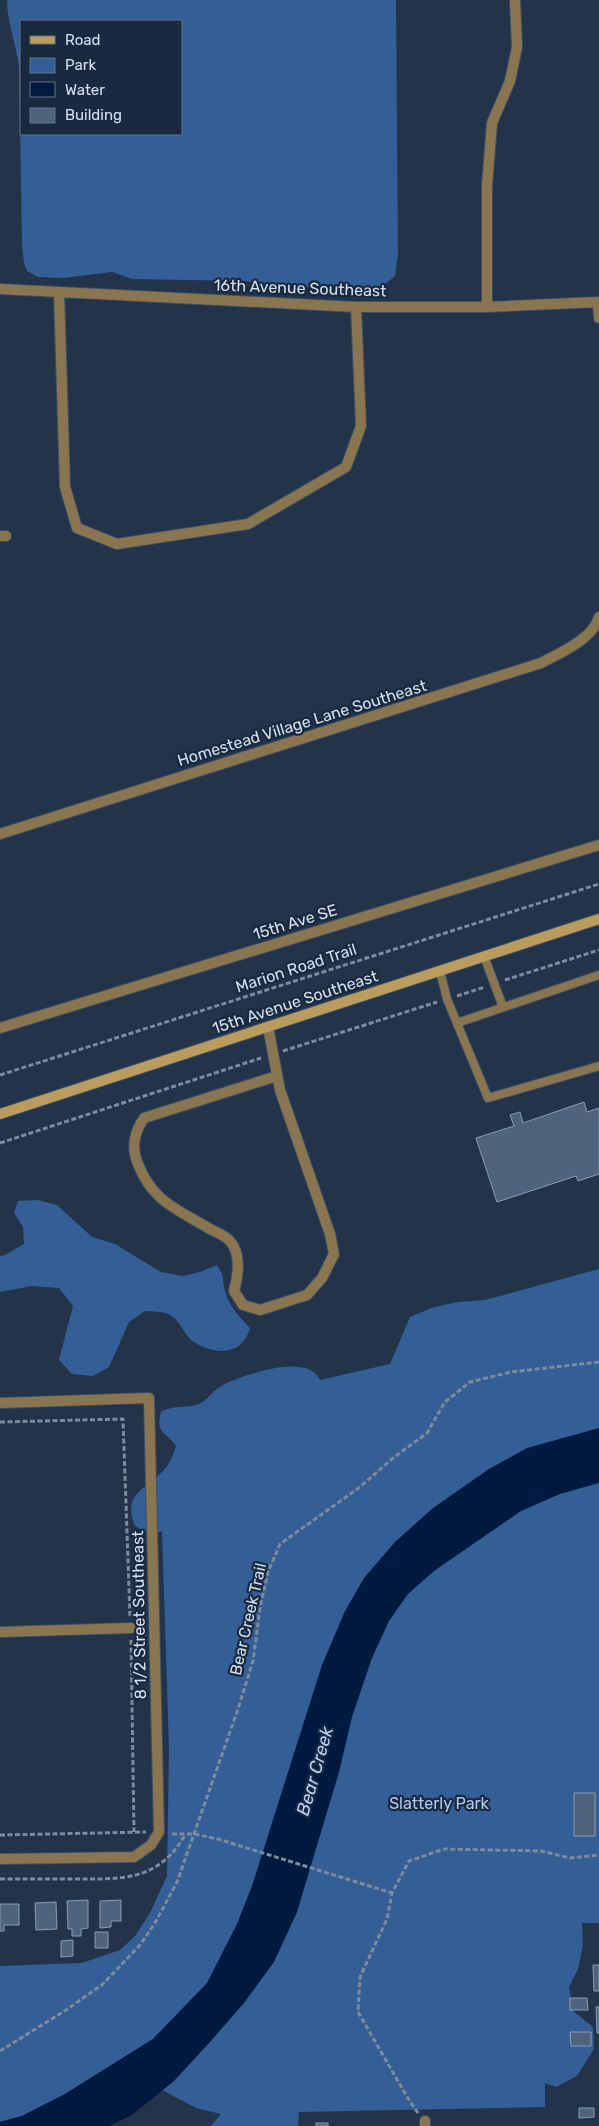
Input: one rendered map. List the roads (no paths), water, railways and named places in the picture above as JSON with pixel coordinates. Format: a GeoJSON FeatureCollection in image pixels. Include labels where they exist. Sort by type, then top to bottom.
{"type":"FeatureCollection","features":[{"type":"Feature","properties":{"kind":"main road","name":"15th Avenue Southeast"},"geometry":{"type":"LineString","coordinates":[[0,1114],[599,918]]}},
{"type":"Feature","properties":{"kind":"street"},"geometry":{"type":"LineString","coordinates":[[487,307],[487,186],[492,123],[510,80],[517,47],[515,0]]}},
{"type":"Feature","properties":{"kind":"street","name":"16th Avenue Southeast"},"geometry":{"type":"LineString","coordinates":[[0,289],[356,307],[487,307],[599,302]]}},
{"type":"Feature","properties":{"kind":"street"},"geometry":{"type":"LineString","coordinates":[[59,292],[65,487],[77,528],[117,544],[248,524],[346,467],[361,426],[356,307]]}},
{"type":"Feature","properties":{"kind":"street"},"geometry":{"type":"LineString","coordinates":[[599,302],[599,318]]}},
{"type":"Feature","properties":{"kind":"street","name":"Homestead Village Lane Southeast"},"geometry":{"type":"LineString","coordinates":[[0,834],[542,663],[570,647],[597,626],[599,617]]}},
{"type":"Feature","properties":{"kind":"street","name":"15th Ave SE"},"geometry":{"type":"LineString","coordinates":[[0,1028],[599,845]]}},
{"type":"Feature","properties":{"kind":"street"},"geometry":{"type":"LineString","coordinates":[[268,1027],[277,1076],[334,1254],[322,1278],[307,1295],[260,1310],[243,1305],[234,1292],[238,1276],[238,1257],[230,1241],[157,1197],[145,1183],[134,1155],[134,1132],[144,1118],[277,1076]]}},
{"type":"Feature","properties":{"kind":"street","name":"8 1/2 Street Southeast"},"geometry":{"type":"LineString","coordinates":[[0,1403],[149,1398],[159,1832],[151,1845],[134,1857],[0,1859]]}},
{"type":"Feature","properties":{"kind":"street"},"geometry":{"type":"LineString","coordinates":[[0,1632],[131,1628]]}},
{"type":"Feature","properties":{"kind":"lane"},"geometry":{"type":"LineString","coordinates":[[484,956],[503,1007]]}},
{"type":"Feature","properties":{"kind":"lane"},"geometry":{"type":"LineString","coordinates":[[440,970],[447,999],[488,1098],[599,1066]]}},
{"type":"Feature","properties":{"kind":"lane"},"geometry":{"type":"LineString","coordinates":[[457,1023],[599,975]]}},
{"type":"Feature","properties":{"kind":"water","name":"Bear Creek"},"geometry":{"type":"Polygon","coordinates":[[[599,1428],[599,1483],[560,1494],[521,1511],[434,1571],[408,1594],[389,1621],[372,1658],[352,1717],[339,1772],[297,1912],[274,1962],[244,2003],[174,2081],[133,2114],[110,2126],[0,2126],[0,2122],[22,2116],[65,2094],[153,2039],[207,1983],[237,1924],[252,1886],[322,1665],[345,1611],[364,1578],[395,1542],[433,1508],[489,1469],[527,1448],[599,1428]]]}},
{"type":"Feature","properties":{"kind":"park label","name":"Slatterly Park"},"geometry":{"type":"Point","coordinates":[439,1803]}}]}
